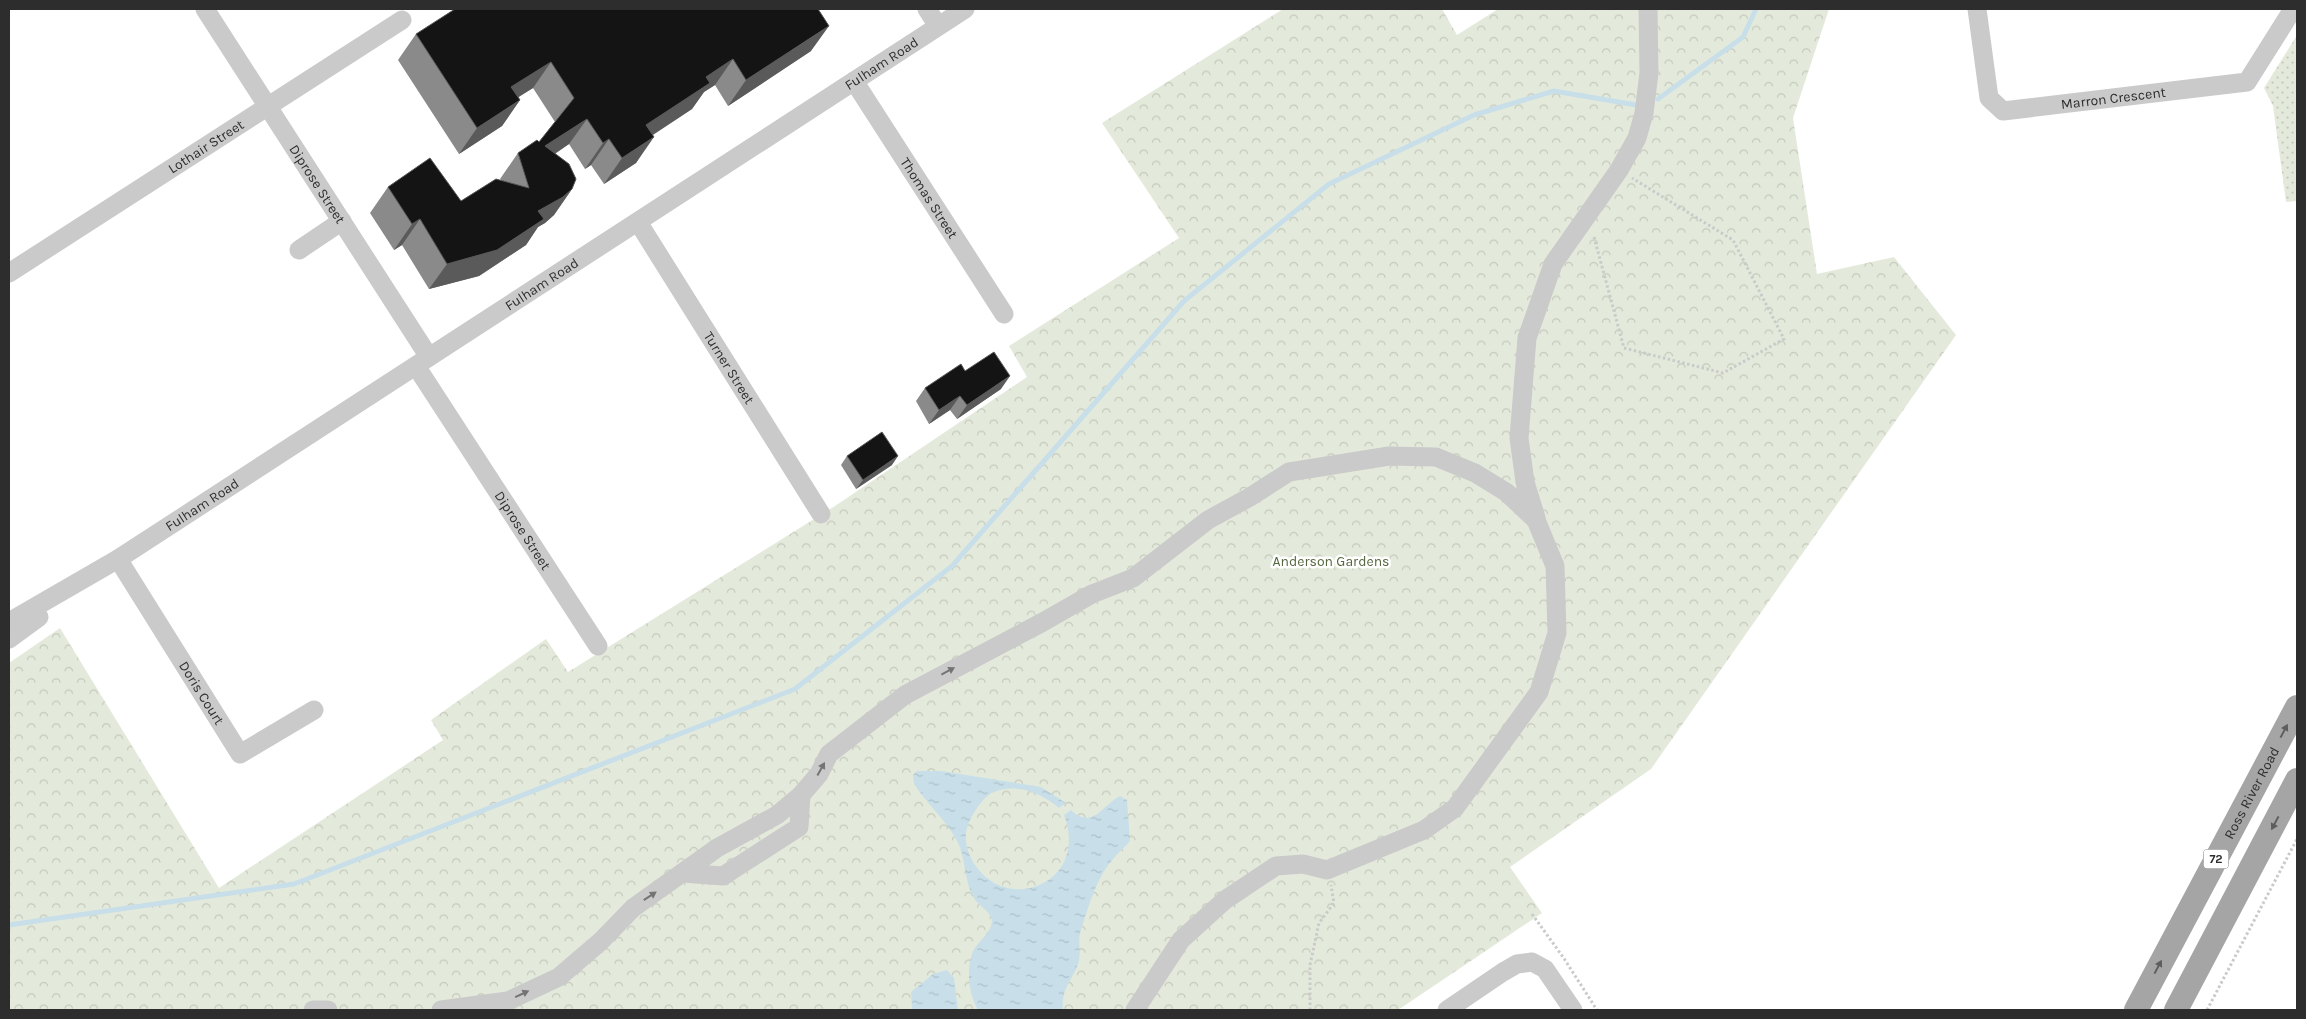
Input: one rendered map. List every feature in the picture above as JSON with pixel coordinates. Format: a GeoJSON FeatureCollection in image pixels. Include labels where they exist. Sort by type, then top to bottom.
{"type":"FeatureCollection","features":[{"type":"Feature","properties":{"kind":"main road","name":"Ross River Road"},"geometry":{"type":"LineString","coordinates":[[2136,1010],[2297,707]]}},
{"type":"Feature","properties":{"kind":"main road","name":"72"},"geometry":{"type":"LineString","coordinates":[[2176,1010],[2297,780]]}},
{"type":"Feature","properties":{"kind":"street","name":"Diprose Street"},"geometry":{"type":"LineString","coordinates":[[205,9],[342,221],[423,362],[598,646]]}},
{"type":"Feature","properties":{"kind":"street"},"geometry":{"type":"LineString","coordinates":[[927,9],[938,26]]}},
{"type":"Feature","properties":{"kind":"street","name":"Fulham Road"},"geometry":{"type":"LineString","coordinates":[[9,622],[118,559],[965,9]]}},
{"type":"Feature","properties":{"kind":"street"},"geometry":{"type":"LineString","coordinates":[[1135,1010],[1180,940],[1225,900],[1276,866],[1303,864],[1328,870],[1424,830],[1454,808],[1539,692],[1557,633],[1555,566],[1536,520],[1524,482],[1519,438],[1527,338],[1553,264],[1619,170],[1638,138],[1645,105],[1649,65],[1648,9]]}},
{"type":"Feature","properties":{"kind":"street","name":"Marron Crescent"},"geometry":{"type":"LineString","coordinates":[[1977,9],[1989,98],[2003,111],[2247,82],[2293,9]]}},
{"type":"Feature","properties":{"kind":"street","name":"Lothair Street"},"geometry":{"type":"LineString","coordinates":[[9,273],[402,20]]}},
{"type":"Feature","properties":{"kind":"street","name":"Thomas Street"},"geometry":{"type":"LineString","coordinates":[[854,82],[1004,314]]}},
{"type":"Feature","properties":{"kind":"street"},"geometry":{"type":"LineString","coordinates":[[299,250],[342,221]]}},
{"type":"Feature","properties":{"kind":"street","name":"Turner Street"},"geometry":{"type":"LineString","coordinates":[[638,222],[821,514]]}},
{"type":"Feature","properties":{"kind":"street"},"geometry":{"type":"LineString","coordinates":[[441,1010],[508,1001],[559,977],[601,941],[633,908],[717,848],[777,815],[801,795],[819,774],[829,754],[905,695],[1092,594],[1133,578],[1208,520],[1250,497],[1289,472],[1389,456],[1436,458],[1475,473],[1506,492],[1536,520]]}},
{"type":"Feature","properties":{"kind":"street","name":"Fulham Road"},"geometry":{"type":"LineString","coordinates":[[9,639],[118,559]]}},
{"type":"Feature","properties":{"kind":"street","name":"Doris Court"},"geometry":{"type":"LineString","coordinates":[[118,559],[240,754],[314,710]]}},
{"type":"Feature","properties":{"kind":"street"},"geometry":{"type":"LineString","coordinates":[[683,874],[723,876],[799,827],[801,795]]}},
{"type":"Feature","properties":{"kind":"street"},"geometry":{"type":"LineString","coordinates":[[1447,1010],[1502,972],[1517,964],[1532,962],[1545,969],[1573,1010]]}},
{"type":"Feature","properties":{"kind":"street"},"geometry":{"type":"LineString","coordinates":[[313,1010],[328,1010]]}},
{"type":"Feature","properties":{"kind":"path"},"geometry":{"type":"LineString","coordinates":[[1588,214],[1624,348],[1723,373],[1784,338],[1733,240],[1619,170]]}},
{"type":"Feature","properties":{"kind":"path"},"geometry":{"type":"LineString","coordinates":[[2207,1010],[2297,839]]}},
{"type":"Feature","properties":{"kind":"path"},"geometry":{"type":"LineString","coordinates":[[1310,1010],[1310,965],[1319,923],[1334,904],[1328,870]]}},
{"type":"Feature","properties":{"kind":"path"},"geometry":{"type":"LineString","coordinates":[[1532,914],[1564,957],[1597,1010]]}},
{"type":"Feature","properties":{"kind":"green space","name":"Anderson Gardens"},"geometry":{"type":"Polygon","coordinates":[[[1283,9],[1442,9],[1457,35],[1498,9],[1829,9],[1793,118],[1817,274],[1894,257],[1956,335],[1651,769],[1510,867],[1542,913],[1398,1010],[9,1010],[9,663],[60,628],[219,888],[443,740],[431,720],[546,639],[568,672],[835,506],[1027,377],[1009,346],[1179,238],[1102,123],[1283,9]]]}},
{"type":"Feature","properties":{"kind":"green space"},"geometry":{"type":"Polygon","coordinates":[[[2297,35],[2297,201],[2286,202],[2273,106],[2264,88],[2297,35]]]}},
{"type":"Feature","properties":{"kind":"water"},"geometry":{"type":"Polygon","coordinates":[[[917,771],[941,771],[1041,787],[1066,803],[1059,808],[1045,798],[1028,791],[1019,789],[1001,790],[989,795],[972,816],[967,826],[966,836],[970,856],[984,875],[1001,886],[1020,889],[1038,885],[1054,875],[1065,860],[1069,839],[1064,815],[1071,810],[1079,816],[1091,817],[1120,796],[1127,800],[1130,841],[1102,874],[1094,892],[1080,934],[1080,956],[1067,986],[1063,1010],[978,1010],[971,990],[969,968],[974,950],[991,927],[991,918],[972,894],[962,854],[956,839],[914,784],[913,775],[917,771]]]}},
{"type":"Feature","properties":{"kind":"water"},"geometry":{"type":"Polygon","coordinates":[[[947,970],[954,978],[958,1010],[912,1010],[911,992],[933,974],[947,970]]]}},
{"type":"Feature","properties":{"kind":"building"},"geometry":{"type":"Polygon","coordinates":[[[455,9],[818,9],[829,26],[746,80],[733,59],[706,77],[710,83],[646,125],[654,137],[622,158],[609,139],[603,143],[587,119],[545,146],[569,164],[576,179],[572,189],[563,197],[538,211],[544,219],[497,250],[447,264],[420,219],[412,224],[388,187],[430,158],[461,201],[496,179],[529,188],[518,153],[537,140],[539,142],[574,98],[551,62],[511,87],[520,100],[477,128],[416,34],[455,9]]]}},
{"type":"Feature","properties":{"kind":"building"},"geometry":{"type":"Polygon","coordinates":[[[994,352],[1010,376],[967,405],[960,396],[939,410],[925,388],[961,364],[965,371],[994,352]]]}},
{"type":"Feature","properties":{"kind":"building"},"geometry":{"type":"Polygon","coordinates":[[[882,432],[898,456],[863,480],[847,456],[882,432]]]}},
{"type":"Feature","properties":{"kind":"waterway"},"geometry":{"type":"LineString","coordinates":[[1658,99],[1743,37],[1756,9]]}},
{"type":"Feature","properties":{"kind":"waterway"},"geometry":{"type":"LineString","coordinates":[[9,925],[294,884],[795,689],[952,566],[1184,301],[1329,184],[1474,115],[1554,91],[1642,106]]}}]}
